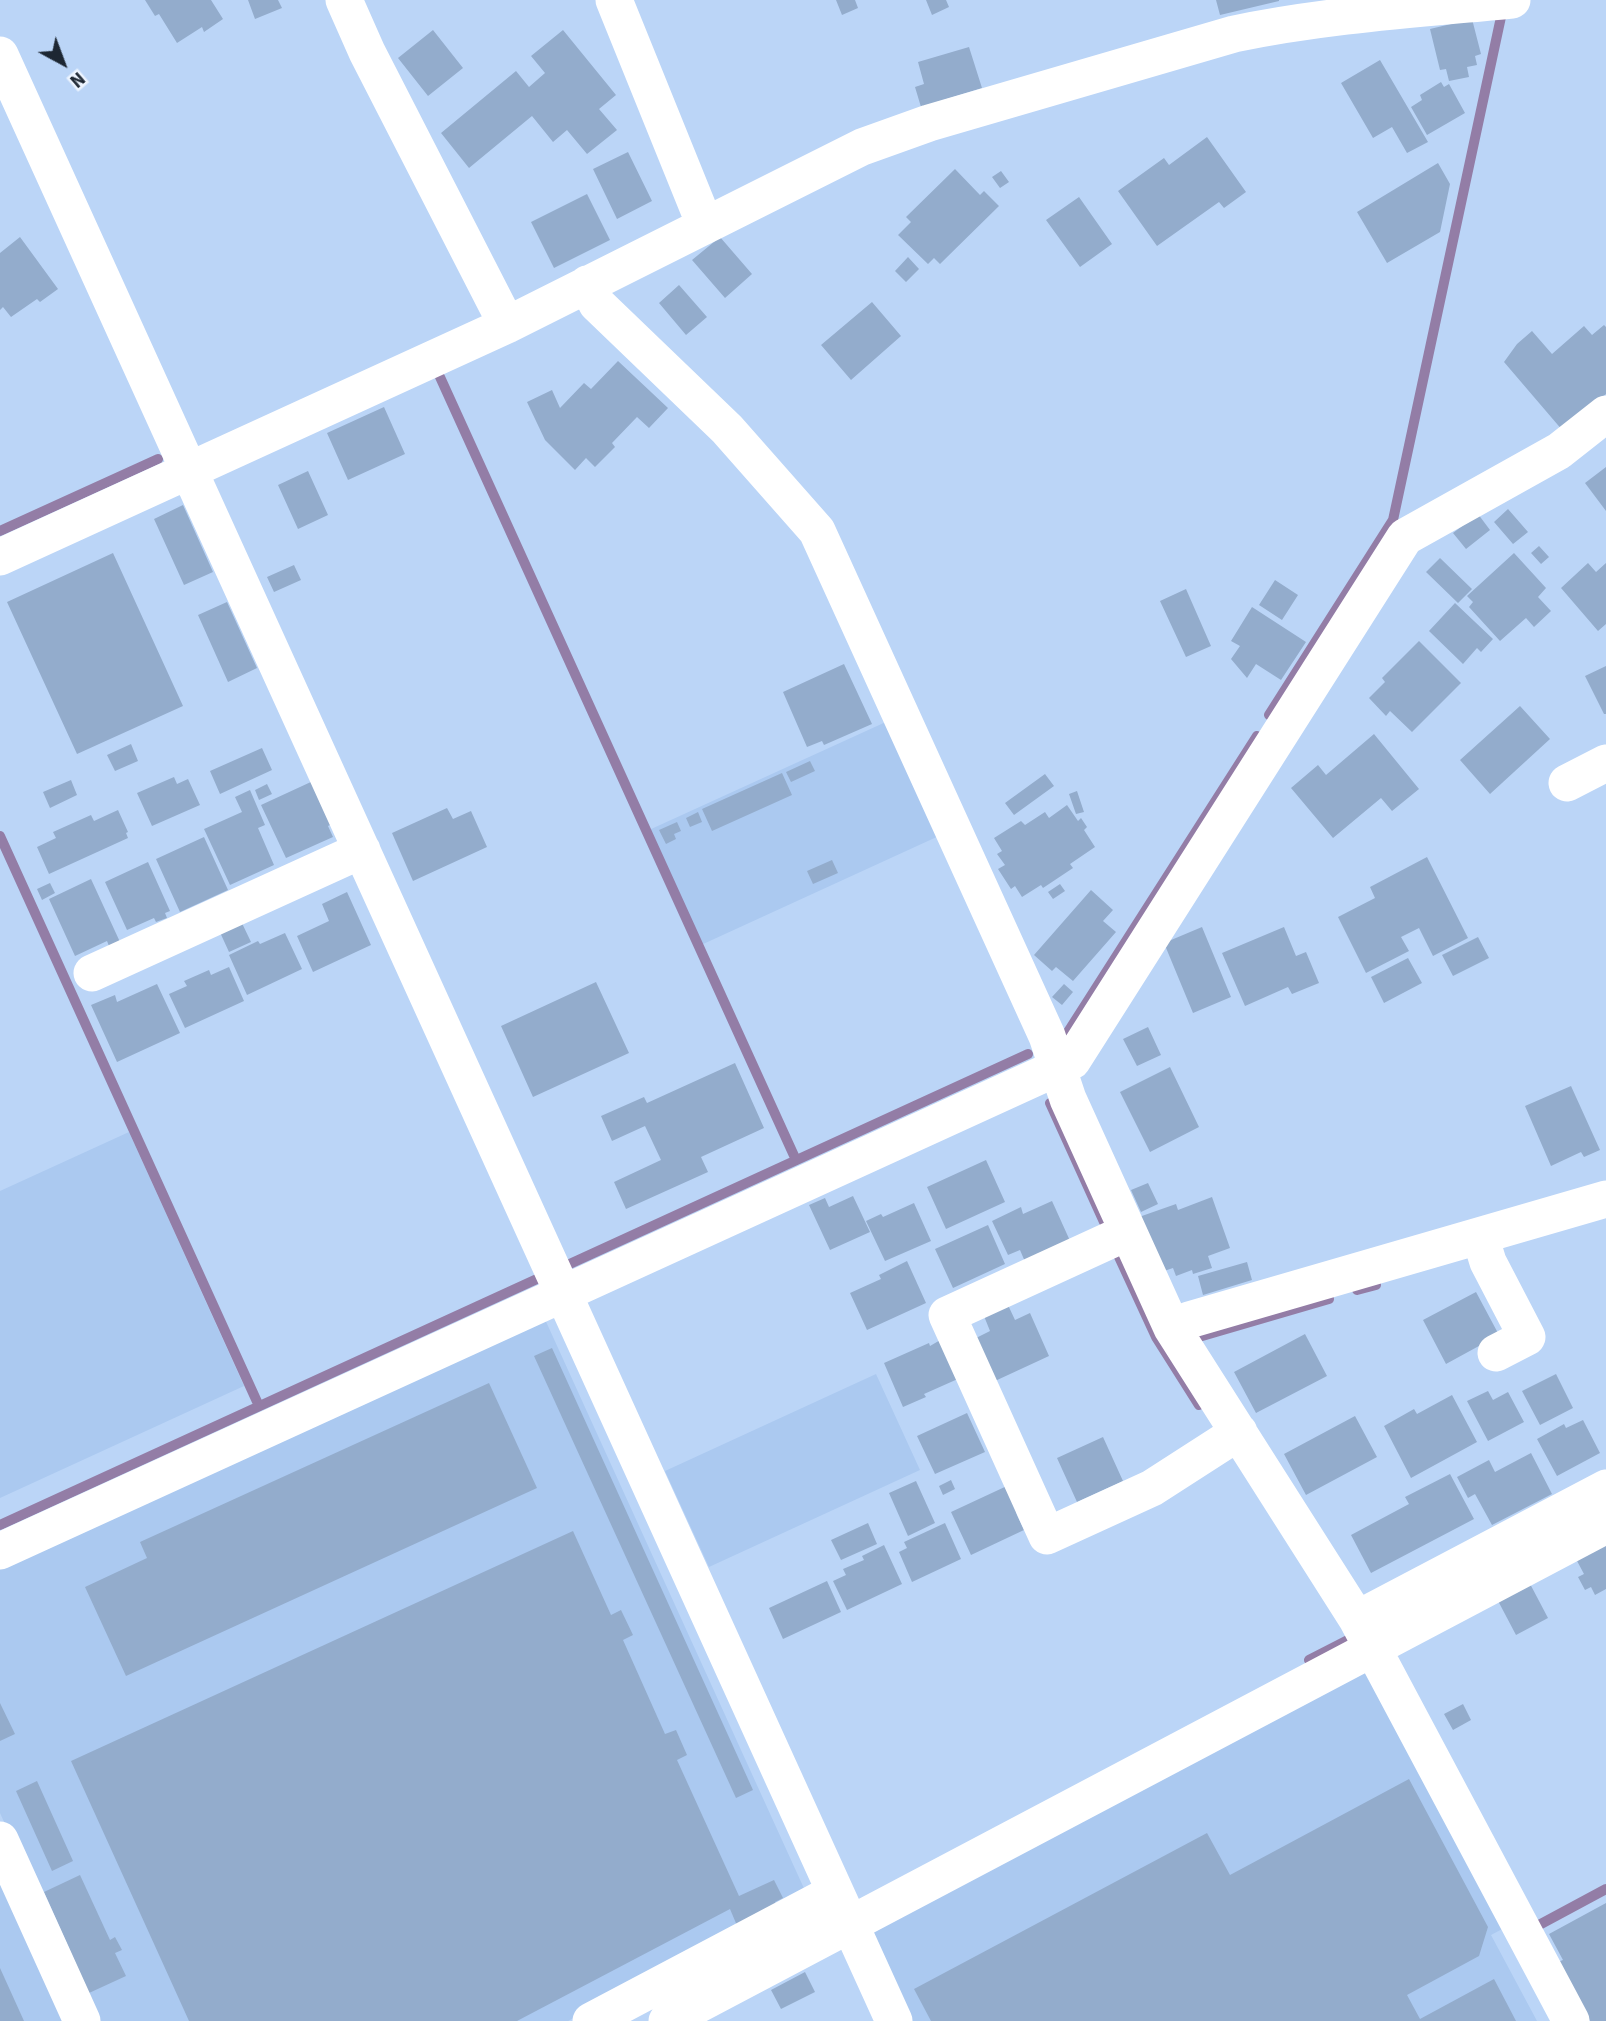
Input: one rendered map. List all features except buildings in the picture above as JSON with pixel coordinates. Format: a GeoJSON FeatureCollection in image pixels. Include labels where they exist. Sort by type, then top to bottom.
{"type":"FeatureCollection","features":[{"type":"Feature","properties":{"kind":"street"},"geometry":{"type":"LineString","coordinates":[[344,0],[362,41],[507,325]]}},
{"type":"Feature","properties":{"kind":"street"},"geometry":{"type":"LineString","coordinates":[[614,0],[705,225]]}},
{"type":"Feature","properties":{"kind":"street"},"geometry":{"type":"LineString","coordinates":[[0,557],[507,325],[830,162],[895,134],[1187,46],[1280,24],[1512,0]]}},
{"type":"Feature","properties":{"kind":"street"},"geometry":{"type":"LineString","coordinates":[[0,54],[894,2021]]}},
{"type":"Feature","properties":{"kind":"street"},"geometry":{"type":"LineString","coordinates":[[587,284],[597,304],[727,429],[817,531],[1047,1037],[1068,1099],[1172,1328],[1365,1634],[1571,2021]]}},
{"type":"Feature","properties":{"kind":"street"},"geometry":{"type":"LineString","coordinates":[[0,1552],[557,1278],[1072,1060],[1405,537],[1559,451],[1606,414]]}},
{"type":"Feature","properties":{"kind":"street"},"geometry":{"type":"LineString","coordinates":[[1567,783],[1606,763]]}},
{"type":"Feature","properties":{"kind":"street"},"geometry":{"type":"LineString","coordinates":[[92,974],[362,850]]}},
{"type":"Feature","properties":{"kind":"street"},"geometry":{"type":"LineString","coordinates":[[1172,1328],[1189,1320],[1606,1199]]}},
{"type":"Feature","properties":{"kind":"street"},"geometry":{"type":"LineString","coordinates":[[1128,1232],[947,1315],[1047,1536],[1152,1488],[1238,1432]]}},
{"type":"Feature","properties":{"kind":"street"},"geometry":{"type":"LineString","coordinates":[[1480,1236],[1488,1262],[1527,1337],[1496,1353]]}},
{"type":"Feature","properties":{"kind":"street"},"geometry":{"type":"LineString","coordinates":[[1365,1634],[1606,1488]]}},
{"type":"Feature","properties":{"kind":"street"},"geometry":{"type":"LineString","coordinates":[[591,2021],[843,1908],[1365,1634],[1606,1525]]}},
{"type":"Feature","properties":{"kind":"street"},"geometry":{"type":"LineString","coordinates":[[0,1840],[82,2021]]}},
{"type":"Feature","properties":{"kind":"street"},"geometry":{"type":"LineString","coordinates":[[667,2021],[843,1908]]}},
{"type":"Feature","properties":{"kind":"shaded area"},"geometry":{"type":"Polygon","coordinates":[[[888,721],[941,835],[701,945],[649,830],[888,721]]]}},
{"type":"Feature","properties":{"kind":"shaded area"},"geometry":{"type":"Polygon","coordinates":[[[129,1132],[244,1386],[0,1498],[0,1191],[129,1132]]]}},
{"type":"Feature","properties":{"kind":"shaded area"},"geometry":{"type":"Polygon","coordinates":[[[543,1315],[807,1895],[568,2021],[94,2021],[0,1813],[0,1563],[543,1315]]]}},
{"type":"Feature","properties":{"kind":"shaded area"},"geometry":{"type":"Polygon","coordinates":[[[876,1374],[920,1470],[709,1567],[665,1471],[876,1374]]]}},
{"type":"Feature","properties":{"kind":"shaded area"},"geometry":{"type":"Polygon","coordinates":[[[1369,1665],[1508,1926],[1491,1935],[1537,2021],[912,2021],[870,1929],[1369,1665]]]}},
{"type":"Feature","properties":{"kind":"shaded area"},"geometry":{"type":"Polygon","coordinates":[[[0,1867],[70,2021],[0,2021],[0,1867]]]}},
{"type":"Feature","properties":{"kind":"waterway"},"geometry":{"type":"LineString","coordinates":[[1269,715],[1393,520],[1501,17]]}},
{"type":"Feature","properties":{"kind":"waterway"},"geometry":{"type":"LineString","coordinates":[[440,377],[796,1160]]}},
{"type":"Feature","properties":{"kind":"waterway"},"geometry":{"type":"LineString","coordinates":[[0,531],[158,459]]}},
{"type":"Feature","properties":{"kind":"waterway"},"geometry":{"type":"LineString","coordinates":[[1068,1032],[1257,736]]}},
{"type":"Feature","properties":{"kind":"waterway"},"geometry":{"type":"LineString","coordinates":[[0,836],[259,1406]]}},
{"type":"Feature","properties":{"kind":"waterway"},"geometry":{"type":"LineString","coordinates":[[0,1525],[1028,1054]]}},
{"type":"Feature","properties":{"kind":"waterway"},"geometry":{"type":"LineString","coordinates":[[1050,1103],[1104,1222]]}},
{"type":"Feature","properties":{"kind":"waterway"},"geometry":{"type":"LineString","coordinates":[[1119,1257],[1156,1337],[1199,1405]]}},
{"type":"Feature","properties":{"kind":"waterway"},"geometry":{"type":"LineString","coordinates":[[1357,1290],[1376,1285]]}},
{"type":"Feature","properties":{"kind":"waterway"},"geometry":{"type":"LineString","coordinates":[[1192,1339],[1329,1299]]}},
{"type":"Feature","properties":{"kind":"waterway"},"geometry":{"type":"LineString","coordinates":[[1309,1660],[1350,1639]]}},
{"type":"Feature","properties":{"kind":"waterway"},"geometry":{"type":"LineString","coordinates":[[1539,1925],[1606,1889]]}}]}
